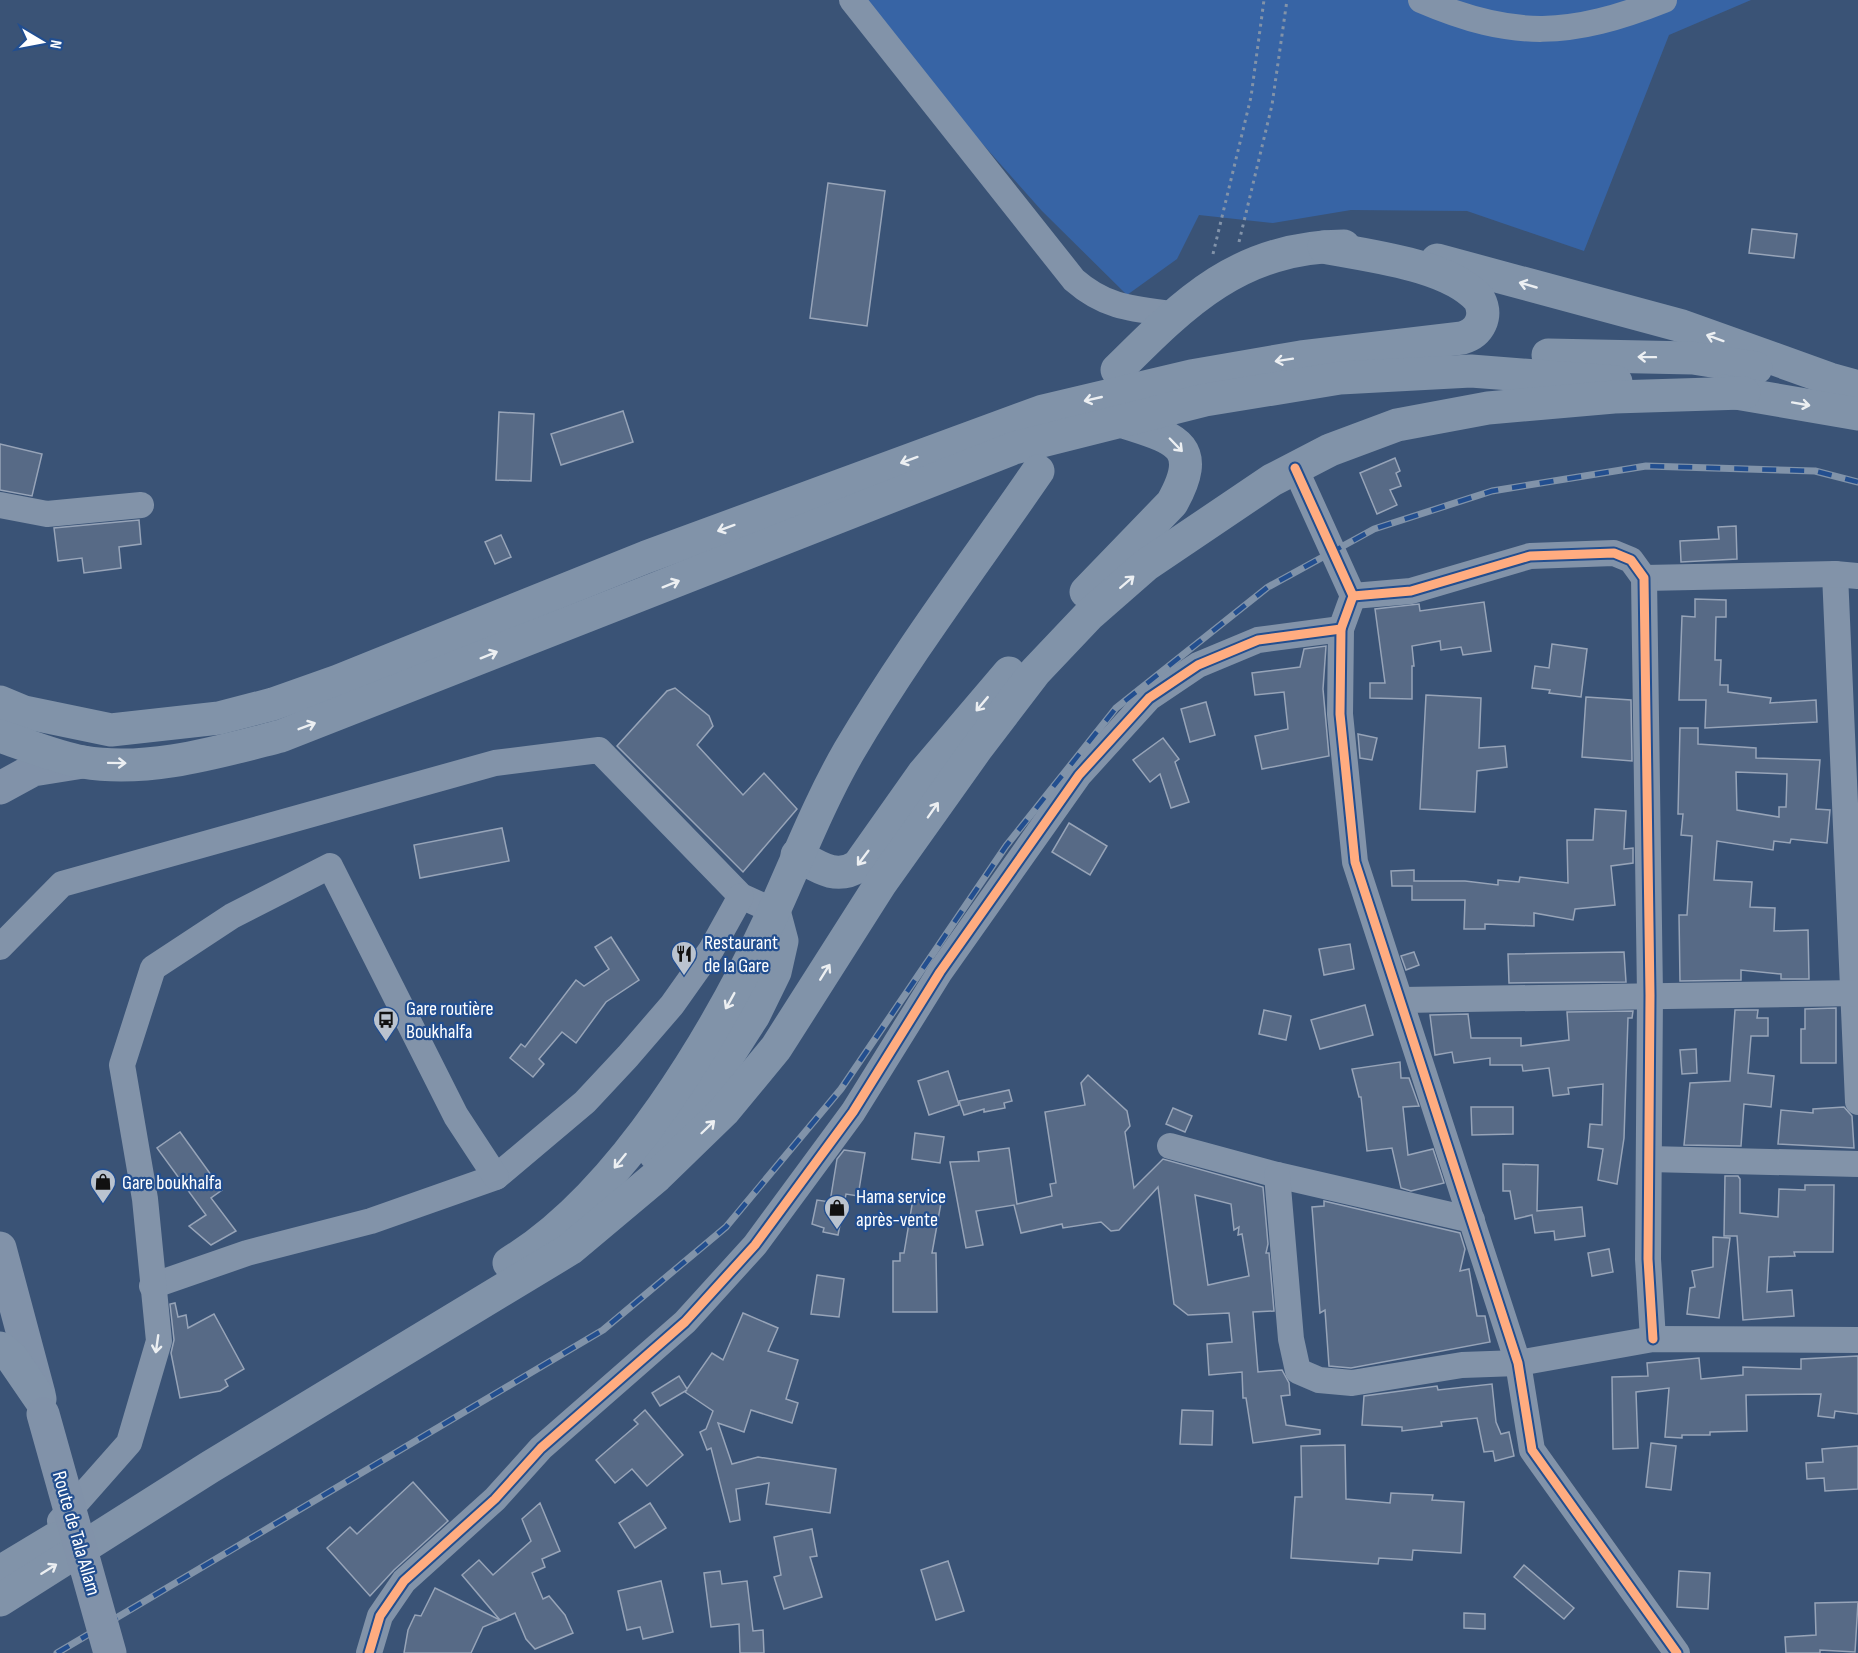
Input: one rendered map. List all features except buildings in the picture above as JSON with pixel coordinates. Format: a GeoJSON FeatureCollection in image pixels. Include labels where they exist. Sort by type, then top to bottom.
{"type":"FeatureCollection","features":[{"type":"Feature","properties":{"kind":"highway"},"geometry":{"type":"LineString","coordinates":[[1117,369],[1173,314],[1218,282],[1253,262],[1294,250],[1362,246],[1450,262],[1682,326],[1844,383]]}},
{"type":"Feature","properties":{"kind":"highway"},"geometry":{"type":"LineString","coordinates":[[0,702],[24,712],[111,730],[164,726],[240,712],[338,681],[646,557],[1043,411],[1191,376],[1342,352],[1467,337],[1480,326],[1483,310],[1475,295],[1425,269],[1324,247]]}},
{"type":"Feature","properties":{"kind":"highway"},"geometry":{"type":"LineString","coordinates":[[1342,352],[1473,350],[1565,356],[1693,358],[1844,383]]}},
{"type":"Feature","properties":{"kind":"highway"},"geometry":{"type":"LineString","coordinates":[[0,736],[83,762],[146,764],[219,752],[281,736],[1014,448],[1205,400],[1340,378],[1471,371],[1744,393],[1858,414]]}},
{"type":"Feature","properties":{"kind":"highway"},"geometry":{"type":"LineString","coordinates":[[0,1600],[210,1467],[570,1249],[657,1176],[716,1119],[776,1048],[881,883],[977,748],[1035,672],[1090,614],[1146,565],[1272,480],[1330,450],[1397,425],[1488,408],[1614,397],[1744,393]]}},
{"type":"Feature","properties":{"kind":"highway"},"geometry":{"type":"LineString","coordinates":[[797,855],[834,873],[842,873],[858,866],[923,774],[984,701],[1032,646],[1172,503],[1182,485],[1186,468],[1183,452],[1177,442],[1166,436],[1124,422]]}},
{"type":"Feature","properties":{"kind":"highway"},"geometry":{"type":"LineString","coordinates":[[0,1572],[522,1256],[551,1234],[594,1193],[642,1135],[683,1077],[731,1000],[774,910],[797,855],[849,751],[920,638],[969,572],[1038,471]]}},
{"type":"Feature","properties":{"kind":"highway"},"geometry":{"type":"LineString","coordinates":[[570,1249],[630,1183],[682,1120],[722,1065],[754,1015],[776,972],[782,952],[782,930],[774,910]]}},
{"type":"Feature","properties":{"kind":"highway"},"geometry":{"type":"LineString","coordinates":[[0,1348],[11,1357],[42,1406]]}},
{"type":"Feature","properties":{"kind":"main road"},"geometry":{"type":"LineString","coordinates":[[0,788],[33,770],[83,762]]}},
{"type":"Feature","properties":{"kind":"main road","name":"Route de Tala Allam"},"geometry":{"type":"LineString","coordinates":[[0,1248],[110,1653]]}},
{"type":"Feature","properties":{"kind":"street"},"geometry":{"type":"LineString","coordinates":[[852,0],[1074,280],[1104,301],[1123,307],[1173,314]]}},
{"type":"Feature","properties":{"kind":"street"},"geometry":{"type":"LineString","coordinates":[[1421,0],[1451,13],[1506,28],[1558,30],[1624,16],[1664,0]]}},
{"type":"Feature","properties":{"kind":"street"},"geometry":{"type":"LineString","coordinates":[[1295,468],[1353,596],[1341,629],[1340,714],[1355,862],[1402,1000],[1518,1363],[1532,1450],[1677,1653]]}},
{"type":"Feature","properties":{"kind":"street"},"geometry":{"type":"LineString","coordinates":[[0,505],[47,514],[141,505]]}},
{"type":"Feature","properties":{"kind":"street"},"geometry":{"type":"LineString","coordinates":[[1353,596],[1411,591],[1530,556],[1614,553],[1630,560],[1644,578],[1650,995],[1648,1258],[1653,1339]]}},
{"type":"Feature","properties":{"kind":"street"},"geometry":{"type":"LineString","coordinates":[[1644,578],[1846,575],[1858,1102]]}},
{"type":"Feature","properties":{"kind":"street"},"geometry":{"type":"LineString","coordinates":[[369,1653],[380,1616],[405,1581],[495,1498],[542,1448],[685,1322],[755,1245],[853,1112],[940,972],[1079,775],[1149,698],[1198,665],[1258,640],[1341,629]]}},
{"type":"Feature","properties":{"kind":"street"},"geometry":{"type":"LineString","coordinates":[[0,948],[62,884],[495,763],[599,750],[741,896],[774,910]]}},
{"type":"Feature","properties":{"kind":"street"},"geometry":{"type":"LineString","coordinates":[[31,1554],[129,1443],[159,1341],[145,1199],[122,1065],[153,968],[232,916],[330,866],[456,1116],[496,1177]]}},
{"type":"Feature","properties":{"kind":"street"},"geometry":{"type":"LineString","coordinates":[[152,1286],[247,1253],[371,1221],[496,1177],[585,1102],[643,1039],[672,1005],[711,950],[741,896]]}},
{"type":"Feature","properties":{"kind":"street"},"geometry":{"type":"LineString","coordinates":[[1402,1000],[1856,994]]}},
{"type":"Feature","properties":{"kind":"street"},"geometry":{"type":"LineString","coordinates":[[1170,1146],[1472,1220]]}},
{"type":"Feature","properties":{"kind":"street"},"geometry":{"type":"LineString","coordinates":[[1649,1159],[1858,1164]]}},
{"type":"Feature","properties":{"kind":"street"},"geometry":{"type":"LineString","coordinates":[[1277,1174],[1291,1338],[1298,1371],[1319,1380],[1352,1383],[1462,1365],[1518,1363],[1653,1339],[1858,1341]]}},
{"type":"Feature","properties":{"kind":"path"},"geometry":{"type":"LineString","coordinates":[[1218,282],[1251,97],[1264,0]]}},
{"type":"Feature","properties":{"kind":"path"},"geometry":{"type":"LineString","coordinates":[[1218,282],[1272,105],[1284,34],[1287,0]]}},
{"type":"Feature","properties":{"kind":"shaded area"},"geometry":{"type":"Polygon","coordinates":[[[855,0],[1751,0],[1669,35],[1584,251],[1467,211],[1351,210],[1273,223],[1199,215],[1177,259],[1127,295],[1042,211],[855,0]]]}},
{"type":"Feature","properties":{"kind":"railway"},"geometry":{"type":"LineString","coordinates":[[57,1653],[603,1330],[726,1227],[841,1089],[1006,846],[1116,708],[1268,587],[1374,529],[1492,491],[1646,466],[1815,471],[1858,482]]}},
{"type":"Feature","properties":{"kind":"cycle path"},"geometry":{"type":"LineString","coordinates":[[1295,468],[1353,596],[1341,629],[1340,714],[1355,862],[1518,1363],[1532,1450],[1677,1653]]}},
{"type":"Feature","properties":{"kind":"cycle path"},"geometry":{"type":"LineString","coordinates":[[1353,596],[1411,591],[1530,556],[1614,553],[1631,560],[1644,578],[1650,995],[1648,1259],[1653,1339]]}},
{"type":"Feature","properties":{"kind":"cycle path"},"geometry":{"type":"LineString","coordinates":[[369,1653],[380,1616],[404,1581],[495,1499],[541,1448],[685,1322],[755,1245],[853,1112],[940,972],[1079,775],[1149,698],[1198,665],[1258,640],[1341,629]]}},
{"type":"Feature","properties":{"kind":"place","name":"Restaurant de la Gare"},"geometry":{"type":"Point","coordinates":[684,977]}},
{"type":"Feature","properties":{"kind":"place","name":"Gare routière Boukhalfa"},"geometry":{"type":"Point","coordinates":[386,1043]}},
{"type":"Feature","properties":{"kind":"place","name":"Gare boukhalfa"},"geometry":{"type":"Point","coordinates":[103,1205]}},
{"type":"Feature","properties":{"kind":"place","name":"Hama service après-vente"},"geometry":{"type":"Point","coordinates":[837,1231]}}]}
